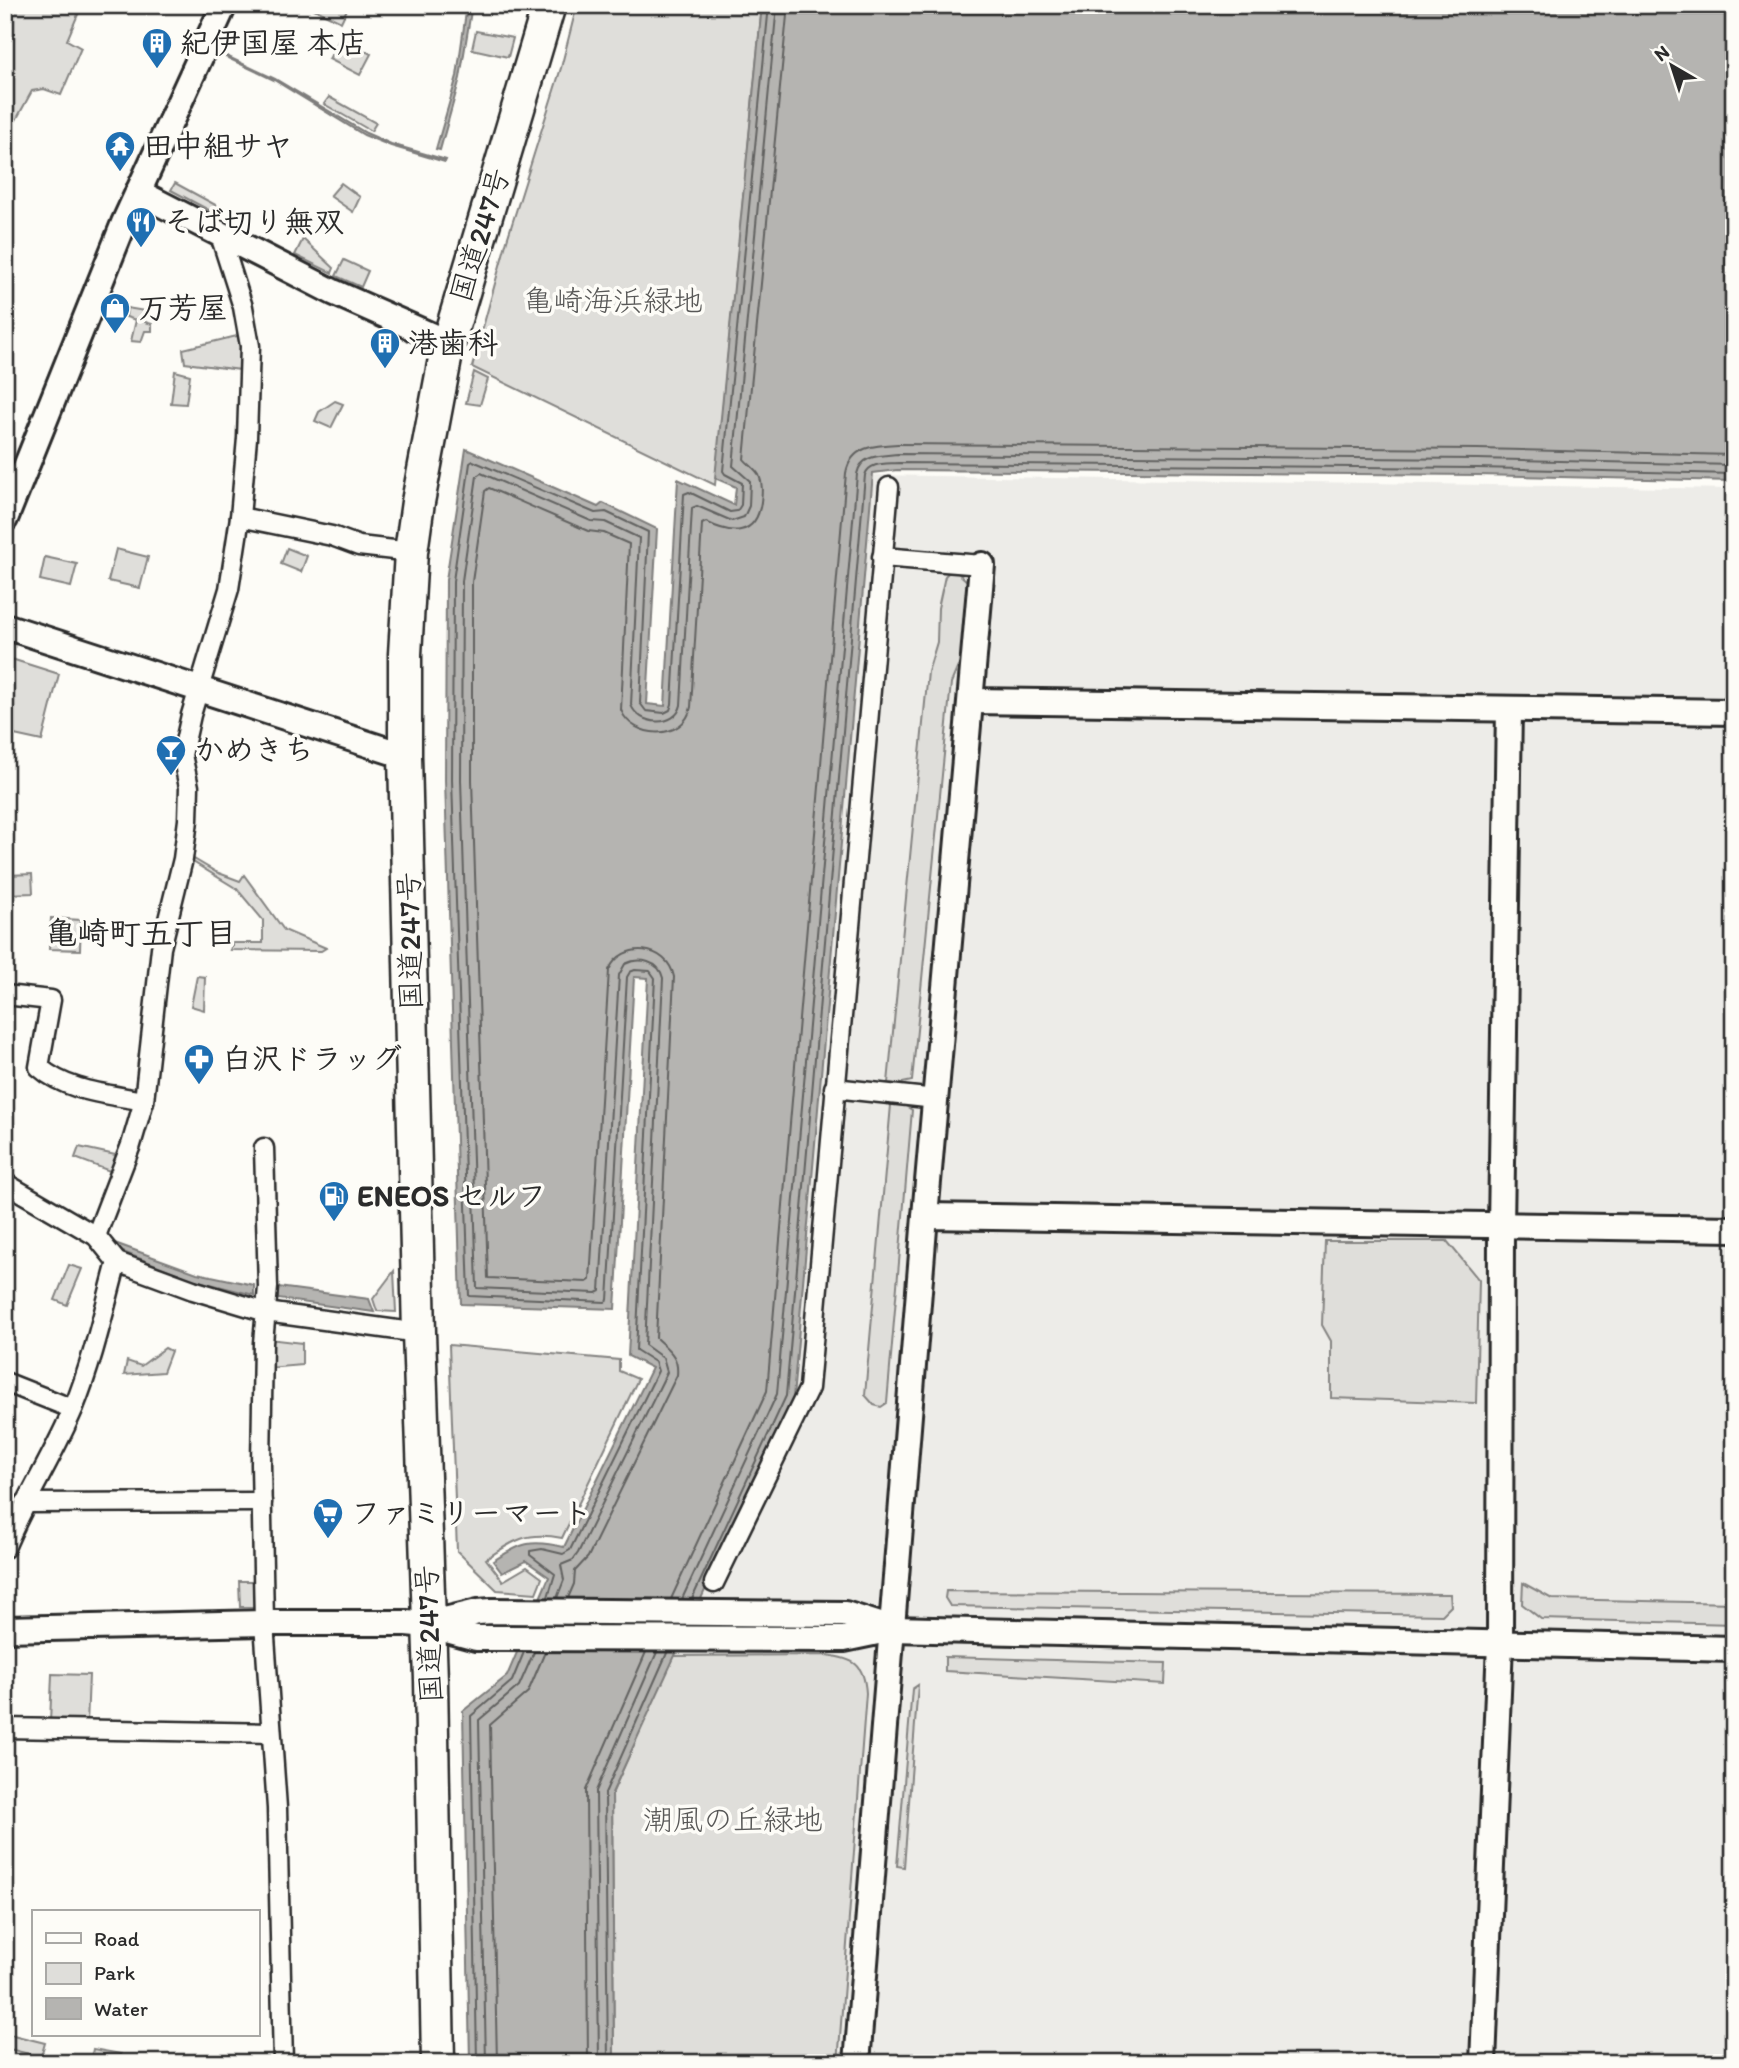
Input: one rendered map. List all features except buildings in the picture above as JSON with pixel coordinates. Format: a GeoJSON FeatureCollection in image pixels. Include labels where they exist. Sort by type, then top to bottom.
{"type":"FeatureCollection","features":[{"type":"Feature","properties":{"kind":"highway","name":"国道247号"},"geometry":{"type":"LineString","coordinates":[[438,2063],[405,756],[405,654],[411,552],[428,441],[448,343],[549,5]]}},
{"type":"Feature","properties":{"kind":"street"},"geometry":{"type":"LineString","coordinates":[[5,519],[119,236],[224,5]]}},
{"type":"Feature","properties":{"kind":"street"},"geometry":{"type":"LineString","coordinates":[[138,192],[333,292],[448,343]]}},
{"type":"Feature","properties":{"kind":"street"},"geometry":{"type":"LineString","coordinates":[[96,1236],[124,1164],[144,1101],[161,948],[183,859],[188,820],[189,787],[182,755],[191,715],[229,589],[240,517],[247,438],[250,346],[243,307],[220,235]]}},
{"type":"Feature","properties":{"kind":"street"},"geometry":{"type":"LineString","coordinates":[[714,1583],[809,1388],[889,487]]}},
{"type":"Feature","properties":{"kind":"street"},"geometry":{"type":"LineString","coordinates":[[240,517],[332,536],[359,546],[411,552]]}},
{"type":"Feature","properties":{"kind":"street"},"geometry":{"type":"LineString","coordinates":[[857,2063],[925,1216],[982,565],[882,558]]}},
{"type":"Feature","properties":{"kind":"street"},"geometry":{"type":"LineString","coordinates":[[5,626],[405,756]]}},
{"type":"Feature","properties":{"kind":"street"},"geometry":{"type":"LineString","coordinates":[[971,701],[1734,712]]}},
{"type":"Feature","properties":{"kind":"street"},"geometry":{"type":"LineString","coordinates":[[1483,2063],[1500,1643],[1501,1227],[1509,709]]}},
{"type":"Feature","properties":{"kind":"street"},"geometry":{"type":"LineString","coordinates":[[5,995],[51,1000],[40,1067],[50,1077],[86,1090],[144,1101]]}},
{"type":"Feature","properties":{"kind":"street"},"geometry":{"type":"LineString","coordinates":[[834,1088],[936,1099]]}},
{"type":"Feature","properties":{"kind":"street"},"geometry":{"type":"LineString","coordinates":[[264,1148],[264,1623],[277,1808],[283,2063]]}},
{"type":"Feature","properties":{"kind":"street"},"geometry":{"type":"LineString","coordinates":[[5,1183],[96,1236],[117,1262],[231,1303],[266,1302],[419,1334]]}},
{"type":"Feature","properties":{"kind":"street"},"geometry":{"type":"LineString","coordinates":[[925,1216],[1734,1229]]}},
{"type":"Feature","properties":{"kind":"street"},"geometry":{"type":"LineString","coordinates":[[5,1548],[17,1508],[73,1409],[84,1380],[117,1262]]}},
{"type":"Feature","properties":{"kind":"street"},"geometry":{"type":"LineString","coordinates":[[5,1382],[73,1409]]}},
{"type":"Feature","properties":{"kind":"street"},"geometry":{"type":"LineString","coordinates":[[17,1508],[262,1502]]}},
{"type":"Feature","properties":{"kind":"street"},"geometry":{"type":"LineString","coordinates":[[428,1625],[492,1611],[845,1614],[892,1629]]}},
{"type":"Feature","properties":{"kind":"street"},"geometry":{"type":"LineString","coordinates":[[5,1629],[264,1623],[428,1625],[476,1638],[844,1639],[892,1629],[1734,1649]]}},
{"type":"Feature","properties":{"kind":"street"},"geometry":{"type":"LineString","coordinates":[[5,1728],[271,1733]]}},
{"type":"Feature","properties":{"kind":"shaded area"},"geometry":{"type":"Polygon","coordinates":[[[872,475],[1734,489],[1734,2063],[614,2063],[612,1794],[793,1398],[872,475]]]}},
{"type":"Feature","properties":{"kind":"green space"},"geometry":{"type":"Polygon","coordinates":[[[5,5],[82,5],[67,40],[81,48],[61,95],[44,89],[32,91],[5,140],[5,5]]]}},
{"type":"Feature","properties":{"kind":"green space"},"geometry":{"type":"Polygon","coordinates":[[[313,5],[349,5],[341,22],[312,8],[313,5]]]}},
{"type":"Feature","properties":{"kind":"green space","name":"亀崎海浜緑地"},"geometry":{"type":"Polygon","coordinates":[[[577,5],[762,5],[715,485],[472,367],[507,240],[561,68],[577,5]]]}},
{"type":"Feature","properties":{"kind":"green space"},"geometry":{"type":"Polygon","coordinates":[[[476,31],[513,38],[508,57],[472,49],[476,31]]]}},
{"type":"Feature","properties":{"kind":"green space"},"geometry":{"type":"Polygon","coordinates":[[[340,38],[371,54],[360,75],[329,59],[340,38]]]}},
{"type":"Feature","properties":{"kind":"green space"},"geometry":{"type":"Polygon","coordinates":[[[329,97],[376,123],[371,131],[324,104],[329,97]]]}},
{"type":"Feature","properties":{"kind":"green space"},"geometry":{"type":"Polygon","coordinates":[[[175,183],[221,208],[218,215],[171,190],[175,183]]]}},
{"type":"Feature","properties":{"kind":"green space"},"geometry":{"type":"Polygon","coordinates":[[[341,183],[360,197],[353,212],[330,196],[341,183]]]}},
{"type":"Feature","properties":{"kind":"green space"},"geometry":{"type":"Polygon","coordinates":[[[303,239],[334,268],[332,273],[295,255],[303,239]]]}},
{"type":"Feature","properties":{"kind":"green space"},"geometry":{"type":"Polygon","coordinates":[[[344,260],[368,271],[361,287],[336,276],[344,260]]]}},
{"type":"Feature","properties":{"kind":"green space"},"geometry":{"type":"Polygon","coordinates":[[[127,308],[145,311],[145,322],[152,324],[152,331],[145,331],[141,342],[131,341],[136,320],[126,317],[127,308]]]}},
{"type":"Feature","properties":{"kind":"green space"},"geometry":{"type":"Polygon","coordinates":[[[241,335],[241,370],[185,363],[183,349],[241,335]]]}},
{"type":"Feature","properties":{"kind":"green space"},"geometry":{"type":"Polygon","coordinates":[[[175,371],[190,375],[186,404],[171,403],[175,371]]]}},
{"type":"Feature","properties":{"kind":"green space"},"geometry":{"type":"Polygon","coordinates":[[[474,372],[488,379],[480,405],[466,403],[474,372]]]}},
{"type":"Feature","properties":{"kind":"green space"},"geometry":{"type":"Polygon","coordinates":[[[335,401],[343,404],[331,428],[315,421],[319,412],[335,401]]]}},
{"type":"Feature","properties":{"kind":"green space"},"geometry":{"type":"Polygon","coordinates":[[[287,548],[307,556],[301,572],[281,564],[287,548]]]}},
{"type":"Feature","properties":{"kind":"green space"},"geometry":{"type":"Polygon","coordinates":[[[116,549],[148,557],[140,588],[108,581],[116,549]]]}},
{"type":"Feature","properties":{"kind":"green space"},"geometry":{"type":"Polygon","coordinates":[[[45,557],[77,564],[71,587],[40,580],[45,557]]]}},
{"type":"Feature","properties":{"kind":"green space"},"geometry":{"type":"Polygon","coordinates":[[[948,573],[958,573],[967,581],[965,650],[951,683],[912,1081],[888,1083],[928,672],[937,642],[938,608],[948,573]]]}},
{"type":"Feature","properties":{"kind":"green space"},"geometry":{"type":"Polygon","coordinates":[[[5,657],[59,674],[42,741],[5,733],[5,657]]]}},
{"type":"Feature","properties":{"kind":"green space"},"geometry":{"type":"Polygon","coordinates":[[[194,859],[216,872],[240,881],[244,875],[284,930],[326,948],[321,951],[230,950],[233,943],[263,943],[263,920],[237,889],[193,862],[194,859]]]}},
{"type":"Feature","properties":{"kind":"green space"},"geometry":{"type":"Polygon","coordinates":[[[32,874],[33,893],[9,894],[8,875],[32,874]]]}},
{"type":"Feature","properties":{"kind":"green space"},"geometry":{"type":"Polygon","coordinates":[[[51,918],[81,920],[80,950],[49,949],[51,918]]]}},
{"type":"Feature","properties":{"kind":"green space"},"geometry":{"type":"Polygon","coordinates":[[[197,976],[205,977],[204,1010],[191,1006],[197,976]]]}},
{"type":"Feature","properties":{"kind":"green space"},"geometry":{"type":"Polygon","coordinates":[[[901,1103],[912,1110],[887,1403],[881,1407],[874,1405],[865,1395],[891,1105],[901,1103]]]}},
{"type":"Feature","properties":{"kind":"green space"},"geometry":{"type":"Polygon","coordinates":[[[79,1147],[120,1156],[115,1173],[75,1158],[79,1147]]]}},
{"type":"Feature","properties":{"kind":"green space"},"geometry":{"type":"Polygon","coordinates":[[[1325,1241],[1447,1241],[1479,1280],[1476,1403],[1331,1398],[1331,1341],[1322,1325],[1325,1241]]]}},
{"type":"Feature","properties":{"kind":"green space"},"geometry":{"type":"Polygon","coordinates":[[[69,1265],[82,1269],[67,1305],[55,1300],[69,1265]]]}},
{"type":"Feature","properties":{"kind":"green space"},"geometry":{"type":"Polygon","coordinates":[[[394,1271],[396,1312],[377,1311],[373,1299],[394,1271]]]}},
{"type":"Feature","properties":{"kind":"green space"},"geometry":{"type":"Polygon","coordinates":[[[269,1339],[302,1343],[302,1365],[268,1368],[269,1339]]]}},
{"type":"Feature","properties":{"kind":"green space"},"geometry":{"type":"Polygon","coordinates":[[[449,1345],[619,1360],[619,1371],[638,1379],[562,1538],[539,1536],[521,1539],[486,1559],[503,1581],[527,1567],[542,1578],[536,1593],[497,1590],[457,1551],[449,1345]]]}},
{"type":"Feature","properties":{"kind":"green space"},"geometry":{"type":"Polygon","coordinates":[[[165,1348],[171,1351],[163,1372],[124,1375],[127,1361],[141,1366],[165,1348]]]}},
{"type":"Feature","properties":{"kind":"green space"},"geometry":{"type":"Polygon","coordinates":[[[239,1581],[256,1581],[256,1607],[240,1607],[239,1581]]]}},
{"type":"Feature","properties":{"kind":"green space"},"geometry":{"type":"Polygon","coordinates":[[[1523,1583],[1552,1599],[1734,1603],[1734,1624],[1541,1619],[1522,1604],[1523,1583]]]}},
{"type":"Feature","properties":{"kind":"green space"},"geometry":{"type":"Polygon","coordinates":[[[946,1591],[1450,1594],[1451,1606],[1442,1615],[950,1606],[945,1598],[946,1591]]]}},
{"type":"Feature","properties":{"kind":"green space","name":"潮風の丘緑地"},"geometry":{"type":"Polygon","coordinates":[[[826,1655],[844,1658],[856,1664],[863,1675],[866,1693],[838,2063],[614,2063],[612,1794],[673,1656],[826,1655]]]}},
{"type":"Feature","properties":{"kind":"green space"},"geometry":{"type":"Polygon","coordinates":[[[945,1657],[1166,1663],[1165,1684],[945,1671],[945,1657]]]}},
{"type":"Feature","properties":{"kind":"green space"},"geometry":{"type":"Polygon","coordinates":[[[52,1674],[89,1675],[87,1725],[50,1723],[52,1674]]]}},
{"type":"Feature","properties":{"kind":"green space"},"geometry":{"type":"Polygon","coordinates":[[[918,1685],[904,1867],[897,1866],[912,1689],[918,1685]]]}},
{"type":"Feature","properties":{"kind":"green space"},"geometry":{"type":"Polygon","coordinates":[[[5,2033],[45,2043],[41,2057],[5,2048],[5,2033]]]}},
{"type":"Feature","properties":{"kind":"green space"},"geometry":{"type":"Polygon","coordinates":[[[93,2049],[121,2054],[119,2063],[90,2063],[93,2049]]]}},
{"type":"Feature","properties":{"kind":"water"},"geometry":{"type":"Polygon","coordinates":[[[467,5],[472,5],[460,78],[440,150],[436,149],[457,76],[467,5]]]}},
{"type":"Feature","properties":{"kind":"water"},"geometry":{"type":"Polygon","coordinates":[[[762,5],[1734,5],[1734,481],[1477,475],[897,470],[873,473],[793,1398],[612,1793],[614,2063],[470,2063],[463,1711],[507,1676],[549,1577],[526,1561],[502,1573],[493,1561],[526,1544],[542,1543],[564,1547],[652,1368],[628,1356],[648,978],[634,977],[615,1309],[461,1304],[445,780],[446,580],[466,449],[598,507],[603,503],[657,529],[647,704],[665,706],[678,479],[734,505],[736,487],[715,478],[762,5]]]}},
{"type":"Feature","properties":{"kind":"water"},"geometry":{"type":"Polygon","coordinates":[[[218,52],[275,79],[366,133],[391,144],[446,160],[445,162],[391,146],[364,135],[274,80],[218,52]]]}},
{"type":"Feature","properties":{"kind":"water"},"geometry":{"type":"Polygon","coordinates":[[[112,1242],[197,1273],[254,1285],[254,1295],[194,1280],[118,1250],[112,1242]]]}},
{"type":"Feature","properties":{"kind":"water"},"geometry":{"type":"Polygon","coordinates":[[[278,1287],[369,1299],[374,1312],[278,1299],[278,1287]]]}},
{"type":"Feature","properties":{"kind":"place","name":"紀伊国屋 本店"},"geometry":{"type":"Point","coordinates":[157,70]}},
{"type":"Feature","properties":{"kind":"place","name":"田中組サヤ"},"geometry":{"type":"Point","coordinates":[120,173]}},
{"type":"Feature","properties":{"kind":"place","name":"そば切り無双"},"geometry":{"type":"Point","coordinates":[141,249]}},
{"type":"Feature","properties":{"kind":"place","name":"万芳屋"},"geometry":{"type":"Point","coordinates":[115,335]}},
{"type":"Feature","properties":{"kind":"place","name":"港歯科"},"geometry":{"type":"Point","coordinates":[385,370]}},
{"type":"Feature","properties":{"kind":"place","name":"かめきち"},"geometry":{"type":"Point","coordinates":[171,777]}},
{"type":"Feature","properties":{"kind":"place","name":"白沢ドラッグ"},"geometry":{"type":"Point","coordinates":[199,1086]}},
{"type":"Feature","properties":{"kind":"place","name":"ENEOS セルフ"},"geometry":{"type":"Point","coordinates":[334,1223]}},
{"type":"Feature","properties":{"kind":"place","name":"ファミリーマート"},"geometry":{"type":"Point","coordinates":[328,1540]}},
{"type":"Feature","properties":{"kind":"district","name":"亀崎町五丁目"},"geometry":{"type":"Point","coordinates":[141,933]}}]}
